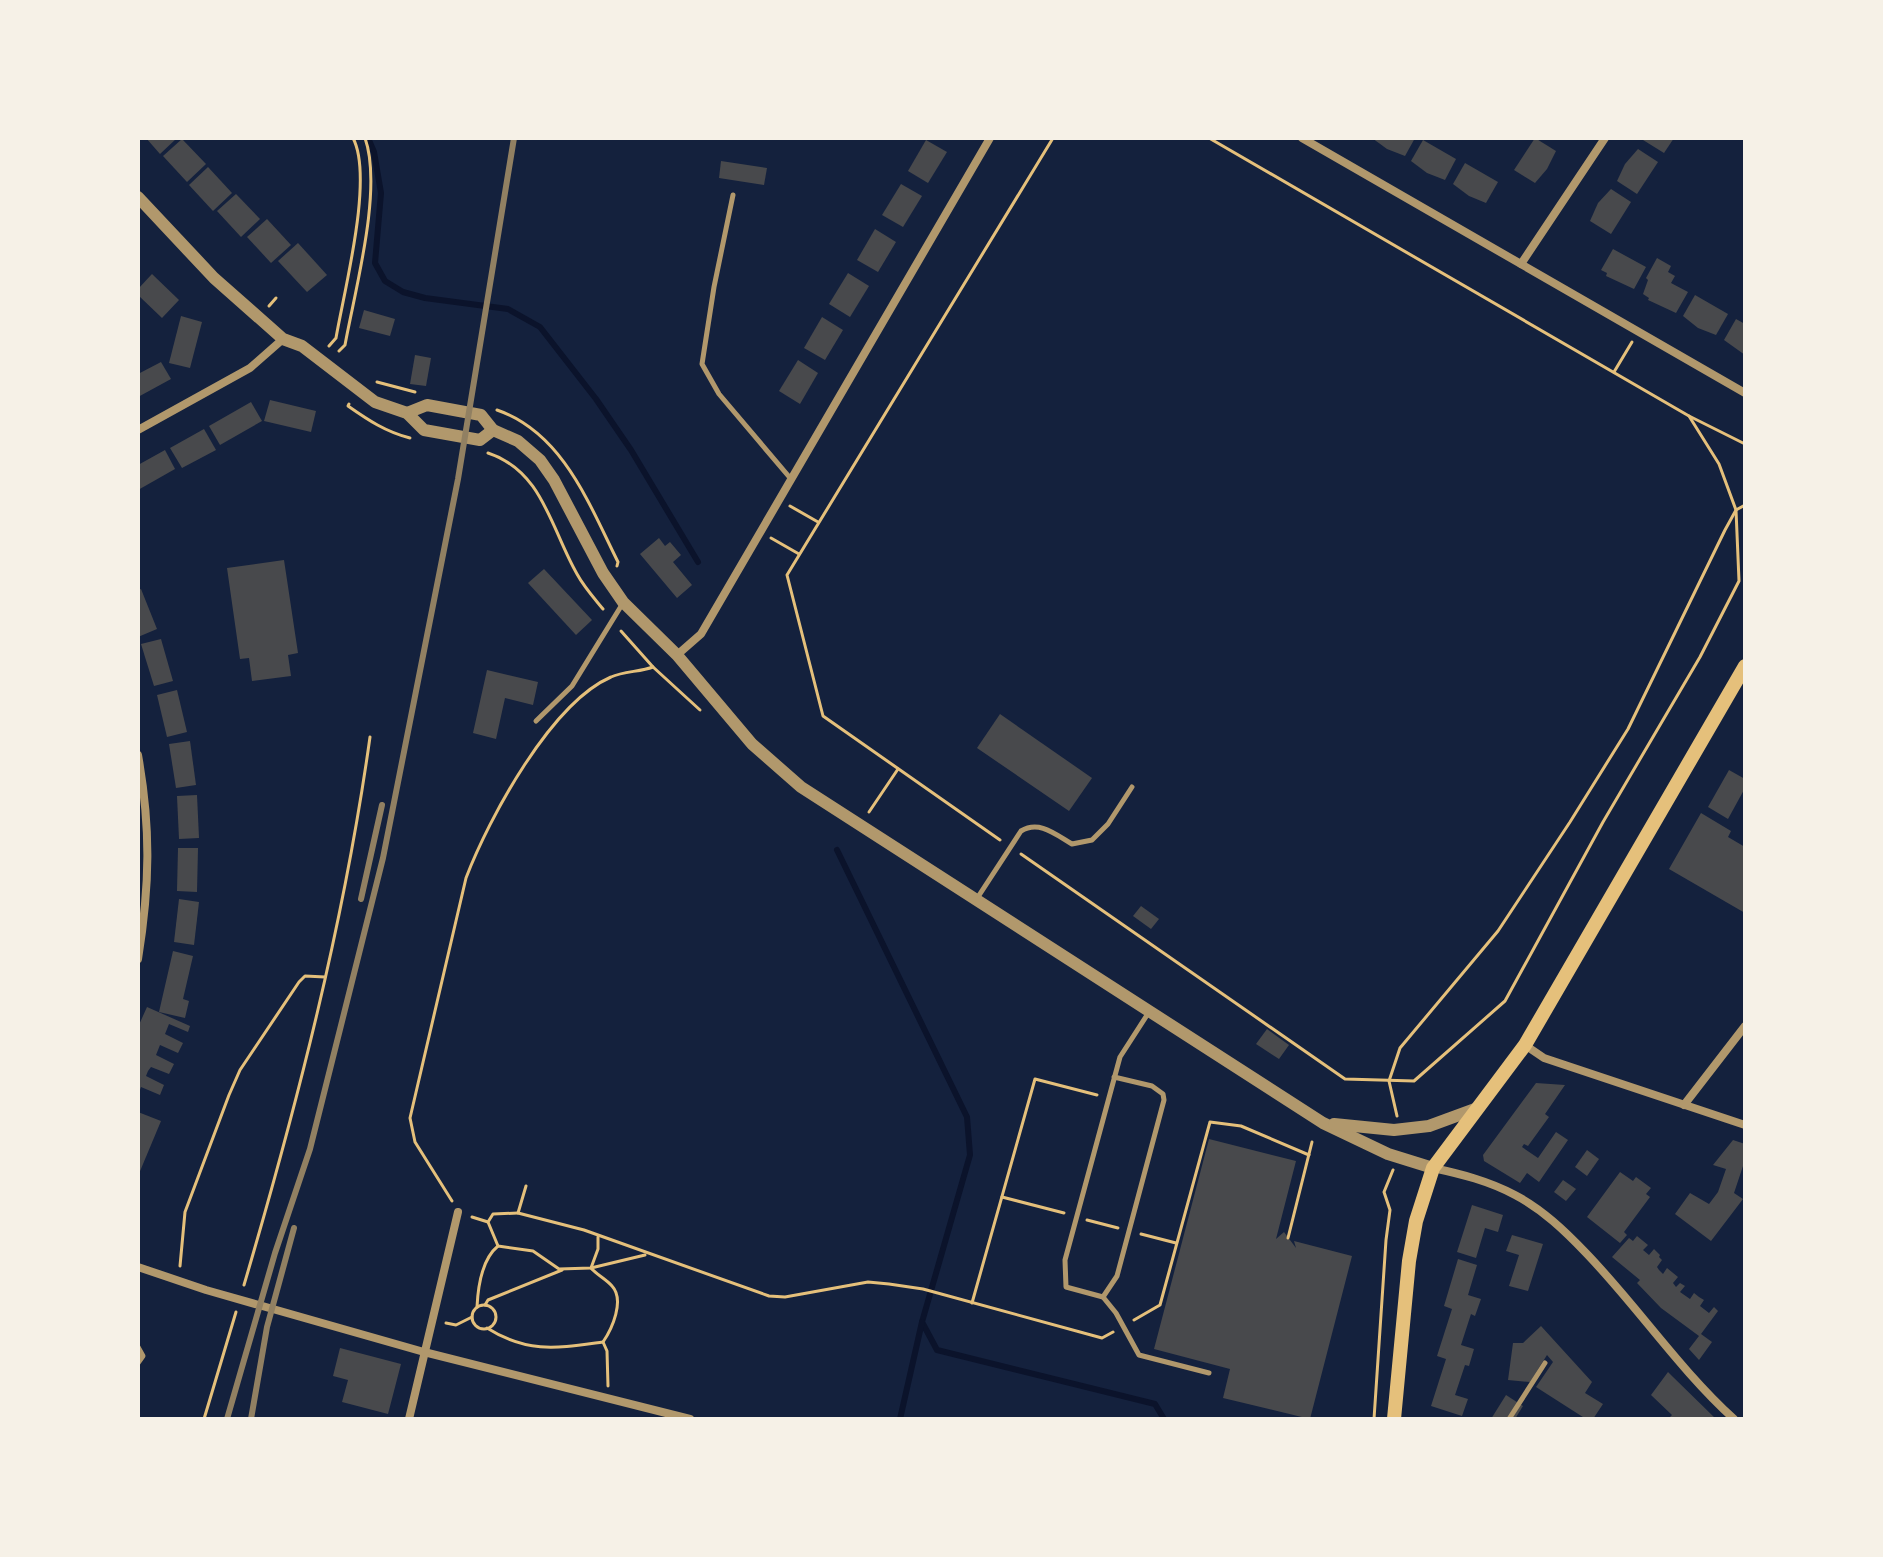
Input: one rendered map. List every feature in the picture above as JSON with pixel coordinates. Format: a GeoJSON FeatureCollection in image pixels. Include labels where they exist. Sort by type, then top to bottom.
{"type":"FeatureCollection","features":[{"type":"Feature","properties":{"kind":"main road"},"geometry":{"type":"LineString","coordinates":[[1394,1419],[1409,1261],[1416,1221],[1433,1168],[1525,1045],[1745,666]]}},
{"type":"Feature","properties":{"kind":"street"},"geometry":{"type":"LineString","coordinates":[[677,655],[701,634],[990,138]]}},
{"type":"Feature","properties":{"kind":"street"},"geometry":{"type":"LineString","coordinates":[[1302,138],[1745,393]]}},
{"type":"Feature","properties":{"kind":"street"},"geometry":{"type":"LineString","coordinates":[[1521,264],[1605,138]]}},
{"type":"Feature","properties":{"kind":"street"},"geometry":{"type":"LineString","coordinates":[[138,197],[214,278],[283,339],[302,346],[375,402],[407,413],[424,430],[480,440],[493,430]]}},
{"type":"Feature","properties":{"kind":"street"},"geometry":{"type":"LineString","coordinates":[[138,430],[250,368],[283,339]]}},
{"type":"Feature","properties":{"kind":"street"},"geometry":{"type":"LineString","coordinates":[[407,413],[427,405],[481,415],[493,430],[518,441],[540,460],[554,480],[603,573],[623,602],[677,655],[752,744],[801,787],[1323,1123],[1388,1154],[1487,1182],[1516,1195],[1545,1214],[1605,1273],[1683,1368],[1734,1419]]}},
{"type":"Feature","properties":{"kind":"street"},"geometry":{"type":"LineString","coordinates":[[138,755],[149,839],[138,959]]}},
{"type":"Feature","properties":{"kind":"street"},"geometry":{"type":"LineString","coordinates":[[1684,1105],[1745,1026]]}},
{"type":"Feature","properties":{"kind":"street"},"geometry":{"type":"LineString","coordinates":[[1525,1045],[1544,1058],[1745,1125]]}},
{"type":"Feature","properties":{"kind":"street"},"geometry":{"type":"LineString","coordinates":[[1323,1123],[1394,1130],[1429,1126],[1478,1108]]}},
{"type":"Feature","properties":{"kind":"street"},"geometry":{"type":"LineString","coordinates":[[409,1419],[458,1212]]}},
{"type":"Feature","properties":{"kind":"street"},"geometry":{"type":"LineString","coordinates":[[138,1267],[424,1352],[690,1419]]}},
{"type":"Feature","properties":{"kind":"lane"},"geometry":{"type":"LineString","coordinates":[[733,195],[702,364],[719,394],[791,480]]}},
{"type":"Feature","properties":{"kind":"lane"},"geometry":{"type":"LineString","coordinates":[[536,721],[572,686],[623,602]]}},
{"type":"Feature","properties":{"kind":"lane"},"geometry":{"type":"LineString","coordinates":[[975,900],[1021,831],[1029,826],[1046,828],[1072,844],[1092,840],[1108,824],[1132,787]]}},
{"type":"Feature","properties":{"kind":"lane"},"geometry":{"type":"LineString","coordinates":[[1149,1012],[1120,1057],[1065,1260],[1066,1287],[1103,1297],[1139,1355],[1209,1373]]}},
{"type":"Feature","properties":{"kind":"lane"},"geometry":{"type":"LineString","coordinates":[[1103,1297],[1117,1276],[1164,1100],[1163,1094],[1152,1086],[1114,1077]]}},
{"type":"Feature","properties":{"kind":"lane"},"geometry":{"type":"LineString","coordinates":[[138,1347],[143,1356],[138,1363]]}},
{"type":"Feature","properties":{"kind":"lane"},"geometry":{"type":"LineString","coordinates":[[1509,1419],[1545,1363]]}},
{"type":"Feature","properties":{"kind":"path"},"geometry":{"type":"LineString","coordinates":[[319,358],[336,338],[359,205],[361,164],[359,149],[353,138]]}},
{"type":"Feature","properties":{"kind":"path"},"geometry":{"type":"LineString","coordinates":[[339,351],[345,345],[369,210],[370,161],[365,138]]}},
{"type":"Feature","properties":{"kind":"path"},"geometry":{"type":"LineString","coordinates":[[1000,840],[823,716],[787,575],[1053,138]]}},
{"type":"Feature","properties":{"kind":"path"},"geometry":{"type":"LineString","coordinates":[[1209,138],[1689,416],[1745,444]]}},
{"type":"Feature","properties":{"kind":"path"},"geometry":{"type":"LineString","coordinates":[[269,306],[276,298]]}},
{"type":"Feature","properties":{"kind":"path"},"geometry":{"type":"LineString","coordinates":[[1614,372],[1638,332]]}},
{"type":"Feature","properties":{"kind":"path"},"geometry":{"type":"LineString","coordinates":[[348,406],[394,434],[419,440]]}},
{"type":"Feature","properties":{"kind":"path"},"geometry":{"type":"LineString","coordinates":[[1019,852],[1345,1079],[1414,1081],[1505,1001],[1603,822],[1700,657],[1739,581],[1736,510],[1719,464],[1689,416]]}},
{"type":"Feature","properties":{"kind":"path"},"geometry":{"type":"LineString","coordinates":[[480,451],[511,462],[533,484],[577,575],[611,620],[653,667],[708,715]]}},
{"type":"Feature","properties":{"kind":"path"},"geometry":{"type":"LineString","coordinates":[[779,500],[818,522]]}},
{"type":"Feature","properties":{"kind":"path"},"geometry":{"type":"LineString","coordinates":[[1389,1081],[1400,1048],[1511,914],[1628,729],[1736,510],[1745,505]]}},
{"type":"Feature","properties":{"kind":"path"},"geometry":{"type":"LineString","coordinates":[[761,532],[799,554]]}},
{"type":"Feature","properties":{"kind":"path"},"geometry":{"type":"LineString","coordinates":[[639,653],[645,647]]}},
{"type":"Feature","properties":{"kind":"path"},"geometry":{"type":"LineString","coordinates":[[458,1212],[415,1142],[410,1118],[466,878],[477,848],[539,742],[592,689],[612,676],[653,667]]}},
{"type":"Feature","properties":{"kind":"path"},"geometry":{"type":"LineString","coordinates":[[680,692],[685,688]]}},
{"type":"Feature","properties":{"kind":"path"},"geometry":{"type":"LineString","coordinates":[[255,1247],[308,1052],[357,836],[370,737]]}},
{"type":"Feature","properties":{"kind":"path"},"geometry":{"type":"LineString","coordinates":[[865,817],[898,769]]}},
{"type":"Feature","properties":{"kind":"path"},"geometry":{"type":"LineString","coordinates":[[179,1281],[185,1212],[240,1070],[299,982],[305,976],[325,977]]}},
{"type":"Feature","properties":{"kind":"path"},"geometry":{"type":"LineString","coordinates":[[972,1303],[1035,1079],[1109,1098]]}},
{"type":"Feature","properties":{"kind":"path"},"geometry":{"type":"LineString","coordinates":[[498,1246],[488,1222],[493,1214],[518,1213],[584,1230],[769,1296],[785,1297],[868,1282],[923,1289],[1102,1338],[1160,1305],[1210,1122],[1241,1126],[1309,1155]]}},
{"type":"Feature","properties":{"kind":"path"},"geometry":{"type":"LineString","coordinates":[[1288,1238],[1312,1142]]}},
{"type":"Feature","properties":{"kind":"path"},"geometry":{"type":"LineString","coordinates":[[518,1213],[526,1186]]}},
{"type":"Feature","properties":{"kind":"path"},"geometry":{"type":"LineString","coordinates":[[1374,1419],[1390,1210],[1384,1192],[1386,1188]]}},
{"type":"Feature","properties":{"kind":"path"},"geometry":{"type":"LineString","coordinates":[[591,1268],[598,1249],[598,1237]]}},
{"type":"Feature","properties":{"kind":"path"},"geometry":{"type":"LineString","coordinates":[[432,1319],[456,1325],[472,1317],[490,1253],[498,1246],[533,1251],[562,1270]]}},
{"type":"Feature","properties":{"kind":"path"},"geometry":{"type":"LineString","coordinates":[[485,1305],[488,1300],[562,1270],[591,1268],[648,1255]]}},
{"type":"Feature","properties":{"kind":"path"},"geometry":{"type":"LineString","coordinates":[[591,1268],[614,1287],[617,1294],[612,1323],[603,1342],[610,1379],[605,1397]]}},
{"type":"Feature","properties":{"kind":"path"},"geometry":{"type":"LineString","coordinates":[[477,1307],[485,1305],[492,1308],[496,1316],[494,1323],[487,1328]]}},
{"type":"Feature","properties":{"kind":"path"},"geometry":{"type":"LineString","coordinates":[[472,1317],[477,1326],[539,1348],[603,1342]]}},
{"type":"Feature","properties":{"kind":"path"},"geometry":{"type":"LineString","coordinates":[[204,1419],[226,1347]]}},
{"type":"Feature","properties":{"kind":"building"},"geometry":{"type":"Polygon","coordinates":[[[146,138],[177,138],[160,154],[146,138]]]}},
{"type":"Feature","properties":{"kind":"building"},"geometry":{"type":"Polygon","coordinates":[[[1372,138],[1415,138],[1405,156],[1387,149],[1372,138]]]}},
{"type":"Feature","properties":{"kind":"building"},"geometry":{"type":"Polygon","coordinates":[[[1535,138],[1556,151],[1535,183],[1514,170],[1535,138]]]}},
{"type":"Feature","properties":{"kind":"building"},"geometry":{"type":"Polygon","coordinates":[[[1674,138],[1664,153],[1643,140],[1674,138]]]}},
{"type":"Feature","properties":{"kind":"building"},"geometry":{"type":"Polygon","coordinates":[[[182,139],[206,164],[187,182],[163,156],[182,139]]]}},
{"type":"Feature","properties":{"kind":"building"},"geometry":{"type":"Polygon","coordinates":[[[926,140],[947,152],[928,183],[908,171],[926,140]]]}},
{"type":"Feature","properties":{"kind":"building"},"geometry":{"type":"Polygon","coordinates":[[[1423,140],[1456,159],[1445,180],[1427,173],[1411,161],[1423,140]]]}},
{"type":"Feature","properties":{"kind":"building"},"geometry":{"type":"Polygon","coordinates":[[[1638,149],[1658,162],[1637,194],[1617,181],[1625,164],[1638,149]]]}},
{"type":"Feature","properties":{"kind":"building"},"geometry":{"type":"Polygon","coordinates":[[[721,161],[767,168],[764,185],[719,178],[721,161]]]}},
{"type":"Feature","properties":{"kind":"building"},"geometry":{"type":"Polygon","coordinates":[[[1465,163],[1498,182],[1486,203],[1469,196],[1453,184],[1465,163]]]}},
{"type":"Feature","properties":{"kind":"building"},"geometry":{"type":"Polygon","coordinates":[[[208,167],[232,193],[213,211],[189,185],[208,167]]]}},
{"type":"Feature","properties":{"kind":"building"},"geometry":{"type":"Polygon","coordinates":[[[901,184],[922,196],[903,227],[882,215],[901,184]]]}},
{"type":"Feature","properties":{"kind":"building"},"geometry":{"type":"Polygon","coordinates":[[[1611,189],[1631,202],[1611,234],[1590,221],[1598,203],[1611,189]]]}},
{"type":"Feature","properties":{"kind":"building"},"geometry":{"type":"Polygon","coordinates":[[[236,194],[260,219],[241,237],[217,211],[236,194]]]}},
{"type":"Feature","properties":{"kind":"building"},"geometry":{"type":"Polygon","coordinates":[[[267,219],[291,245],[271,263],[247,237],[267,219]]]}},
{"type":"Feature","properties":{"kind":"building"},"geometry":{"type":"Polygon","coordinates":[[[875,229],[896,242],[878,272],[857,260],[875,229]]]}},
{"type":"Feature","properties":{"kind":"building"},"geometry":{"type":"Polygon","coordinates":[[[298,243],[327,275],[307,292],[278,261],[298,243]]]}},
{"type":"Feature","properties":{"kind":"building"},"geometry":{"type":"Polygon","coordinates":[[[1613,249],[1646,267],[1634,289],[1606,276],[1607,273],[1601,270],[1613,249]]]}},
{"type":"Feature","properties":{"kind":"building"},"geometry":{"type":"Polygon","coordinates":[[[1657,258],[1671,266],[1668,272],[1675,276],[1671,283],[1688,292],[1676,313],[1648,300],[1643,294],[1646,278],[1657,258]]]}},
{"type":"Feature","properties":{"kind":"building"},"geometry":{"type":"Polygon","coordinates":[[[848,273],[869,286],[850,317],[829,304],[848,273]]]}},
{"type":"Feature","properties":{"kind":"building"},"geometry":{"type":"Polygon","coordinates":[[[152,274],[179,300],[162,318],[138,295],[138,289],[152,274]]]}},
{"type":"Feature","properties":{"kind":"building"},"geometry":{"type":"Polygon","coordinates":[[[1695,295],[1728,314],[1716,335],[1698,328],[1683,316],[1695,295]]]}},
{"type":"Feature","properties":{"kind":"building"},"geometry":{"type":"Polygon","coordinates":[[[364,310],[395,319],[390,336],[359,328],[364,310]]]}},
{"type":"Feature","properties":{"kind":"building"},"geometry":{"type":"Polygon","coordinates":[[[181,316],[202,322],[190,368],[169,363],[181,316]]]}},
{"type":"Feature","properties":{"kind":"building"},"geometry":{"type":"Polygon","coordinates":[[[822,317],[843,330],[825,360],[804,348],[822,317]]]}},
{"type":"Feature","properties":{"kind":"building"},"geometry":{"type":"Polygon","coordinates":[[[1736,319],[1745,324],[1745,355],[1724,340],[1736,319]]]}},
{"type":"Feature","properties":{"kind":"building"},"geometry":{"type":"Polygon","coordinates":[[[415,355],[431,358],[426,386],[410,384],[415,355]]]}},
{"type":"Feature","properties":{"kind":"building"},"geometry":{"type":"Polygon","coordinates":[[[798,360],[818,373],[800,404],[779,391],[798,360]]]}},
{"type":"Feature","properties":{"kind":"building"},"geometry":{"type":"Polygon","coordinates":[[[161,362],[171,379],[138,397],[138,374],[161,362]]]}},
{"type":"Feature","properties":{"kind":"building"},"geometry":{"type":"Polygon","coordinates":[[[270,400],[316,411],[311,432],[264,421],[270,400]]]}},
{"type":"Feature","properties":{"kind":"building"},"geometry":{"type":"Polygon","coordinates":[[[251,402],[262,421],[220,445],[209,426],[251,402]]]}},
{"type":"Feature","properties":{"kind":"building"},"geometry":{"type":"Polygon","coordinates":[[[204,429],[216,450],[182,468],[170,448],[204,429]]]}},
{"type":"Feature","properties":{"kind":"building"},"geometry":{"type":"Polygon","coordinates":[[[165,450],[175,469],[138,490],[138,465],[165,450]]]}},
{"type":"Feature","properties":{"kind":"building"},"geometry":{"type":"Polygon","coordinates":[[[659,538],[665,546],[670,542],[681,555],[673,562],[692,585],[677,598],[640,554],[659,538]]]}},
{"type":"Feature","properties":{"kind":"building"},"geometry":{"type":"Polygon","coordinates":[[[284,560],[298,653],[288,655],[291,676],[252,681],[249,658],[240,659],[227,568],[284,560]]]}},
{"type":"Feature","properties":{"kind":"building"},"geometry":{"type":"Polygon","coordinates":[[[544,569],[592,620],[576,635],[528,583],[544,569]]]}},
{"type":"Feature","properties":{"kind":"building"},"geometry":{"type":"Polygon","coordinates":[[[141,589],[157,629],[138,637],[138,590],[141,589]]]}},
{"type":"Feature","properties":{"kind":"building"},"geometry":{"type":"Polygon","coordinates":[[[161,639],[173,681],[154,686],[141,644],[161,639]]]}},
{"type":"Feature","properties":{"kind":"building"},"geometry":{"type":"Polygon","coordinates":[[[487,670],[538,682],[533,705],[505,698],[496,739],[473,733],[487,670]]]}},
{"type":"Feature","properties":{"kind":"building"},"geometry":{"type":"Polygon","coordinates":[[[177,690],[187,732],[167,737],[157,695],[177,690]]]}},
{"type":"Feature","properties":{"kind":"building"},"geometry":{"type":"Polygon","coordinates":[[[1000,714],[1092,778],[1069,811],[977,748],[1000,714]]]}},
{"type":"Feature","properties":{"kind":"building"},"geometry":{"type":"Polygon","coordinates":[[[190,741],[196,785],[176,788],[169,744],[190,741]]]}},
{"type":"Feature","properties":{"kind":"building"},"geometry":{"type":"Polygon","coordinates":[[[1729,770],[1745,779],[1745,788],[1728,819],[1708,807],[1729,770]]]}},
{"type":"Feature","properties":{"kind":"building"},"geometry":{"type":"Polygon","coordinates":[[[197,795],[199,838],[179,839],[177,796],[197,795]]]}},
{"type":"Feature","properties":{"kind":"building"},"geometry":{"type":"Polygon","coordinates":[[[1701,813],[1731,831],[1728,837],[1745,847],[1745,913],[1669,869],[1701,813]]]}},
{"type":"Feature","properties":{"kind":"building"},"geometry":{"type":"Polygon","coordinates":[[[178,848],[198,848],[197,892],[177,891],[178,848]]]}},
{"type":"Feature","properties":{"kind":"building"},"geometry":{"type":"Polygon","coordinates":[[[179,899],[199,902],[194,945],[174,942],[179,899]]]}},
{"type":"Feature","properties":{"kind":"building"},"geometry":{"type":"Polygon","coordinates":[[[1141,906],[1159,919],[1151,929],[1133,916],[1141,906]]]}},
{"type":"Feature","properties":{"kind":"building"},"geometry":{"type":"Polygon","coordinates":[[[173,951],[193,956],[183,999],[189,1001],[185,1018],[159,1012],[173,951]]]}},
{"type":"Feature","properties":{"kind":"building"},"geometry":{"type":"Polygon","coordinates":[[[147,1007],[190,1026],[188,1032],[169,1024],[165,1034],[183,1043],[178,1053],[160,1045],[156,1055],[174,1064],[169,1074],[151,1067],[148,1071],[146,1076],[164,1085],[160,1095],[141,1087],[138,1095],[138,1027],[147,1007]]]}},
{"type":"Feature","properties":{"kind":"building"},"geometry":{"type":"Polygon","coordinates":[[[1267,1029],[1289,1045],[1279,1059],[1256,1044],[1267,1029]]]}},
{"type":"Feature","properties":{"kind":"building"},"geometry":{"type":"Polygon","coordinates":[[[1536,1083],[1565,1085],[1545,1114],[1549,1117],[1528,1146],[1524,1144],[1522,1147],[1538,1158],[1556,1132],[1568,1140],[1539,1182],[1527,1173],[1520,1183],[1484,1161],[1483,1155],[1536,1083]]]}},
{"type":"Feature","properties":{"kind":"building"},"geometry":{"type":"Polygon","coordinates":[[[138,1112],[161,1121],[138,1176],[138,1112]]]}},
{"type":"Feature","properties":{"kind":"building"},"geometry":{"type":"Polygon","coordinates":[[[1209,1139],[1296,1161],[1276,1239],[1284,1232],[1296,1248],[1294,1241],[1352,1256],[1310,1419],[1223,1398],[1230,1369],[1154,1349],[1209,1139]]]}},
{"type":"Feature","properties":{"kind":"building"},"geometry":{"type":"Polygon","coordinates":[[[1733,1140],[1745,1144],[1745,1160],[1734,1193],[1743,1199],[1711,1241],[1675,1214],[1690,1193],[1709,1204],[1718,1192],[1726,1169],[1713,1165],[1733,1140]]]}},
{"type":"Feature","properties":{"kind":"building"},"geometry":{"type":"Polygon","coordinates":[[[1587,1150],[1599,1159],[1587,1176],[1575,1167],[1587,1150]]]}},
{"type":"Feature","properties":{"kind":"building"},"geometry":{"type":"Polygon","coordinates":[[[1620,1172],[1633,1181],[1636,1177],[1651,1188],[1646,1194],[1650,1197],[1624,1232],[1627,1235],[1620,1243],[1587,1217],[1620,1172]]]}},
{"type":"Feature","properties":{"kind":"building"},"geometry":{"type":"Polygon","coordinates":[[[1563,1180],[1576,1189],[1566,1201],[1554,1192],[1563,1180]]]}},
{"type":"Feature","properties":{"kind":"building"},"geometry":{"type":"Polygon","coordinates":[[[1472,1205],[1503,1215],[1498,1232],[1485,1228],[1476,1258],[1457,1252],[1472,1205]]]}},
{"type":"Feature","properties":{"kind":"building"},"geometry":{"type":"Polygon","coordinates":[[[1512,1235],[1543,1244],[1528,1291],[1509,1286],[1519,1255],[1506,1251],[1512,1235]]]}},
{"type":"Feature","properties":{"kind":"building"},"geometry":{"type":"Polygon","coordinates":[[[1637,1236],[1648,1245],[1643,1250],[1649,1255],[1654,1249],[1660,1255],[1659,1270],[1663,1274],[1667,1268],[1678,1277],[1673,1283],[1676,1287],[1680,1283],[1685,1286],[1680,1292],[1690,1299],[1694,1293],[1704,1300],[1700,1306],[1709,1313],[1714,1307],[1718,1311],[1701,1334],[1712,1342],[1699,1360],[1689,1349],[1699,1336],[1661,1308],[1637,1283],[1640,1280],[1612,1257],[1629,1238],[1633,1241],[1637,1236]]]}},
{"type":"Feature","properties":{"kind":"building"},"geometry":{"type":"Polygon","coordinates":[[[1458,1259],[1477,1265],[1468,1295],[1481,1299],[1475,1316],[1471,1314],[1461,1345],[1474,1349],[1455,1395],[1468,1399],[1462,1416],[1431,1406],[1446,1359],[1437,1356],[1452,1309],[1444,1306],[1458,1259]]]}},
{"type":"Feature","properties":{"kind":"building"},"geometry":{"type":"Polygon","coordinates":[[[1541,1326],[1592,1382],[1585,1393],[1603,1404],[1593,1419],[1586,1419],[1536,1387],[1553,1362],[1547,1355],[1530,1382],[1508,1380],[1513,1343],[1523,1343],[1541,1326]]]}},
{"type":"Feature","properties":{"kind":"building"},"geometry":{"type":"Polygon","coordinates":[[[340,1348],[401,1364],[388,1414],[342,1402],[348,1380],[333,1376],[340,1348]]]}},
{"type":"Feature","properties":{"kind":"building"},"geometry":{"type":"Polygon","coordinates":[[[1668,1372],[1716,1419],[1668,1419],[1672,1415],[1651,1395],[1668,1372]]]}},
{"type":"Feature","properties":{"kind":"building"},"geometry":{"type":"Polygon","coordinates":[[[1506,1395],[1523,1406],[1515,1419],[1491,1419],[1506,1395]]]}},
{"type":"Feature","properties":{"kind":"waterway"},"geometry":{"type":"LineString","coordinates":[[368,138],[374,152],[381,193],[375,263],[385,281],[403,292],[425,298],[508,309],[540,327],[631,450],[698,562]]}},
{"type":"Feature","properties":{"kind":"waterway"},"geometry":{"type":"LineString","coordinates":[[837,850],[967,1117],[970,1155],[922,1322],[937,1350],[1155,1404],[1164,1419]]}},
{"type":"Feature","properties":{"kind":"waterway"},"geometry":{"type":"LineString","coordinates":[[900,1419],[922,1322]]}},
{"type":"Feature","properties":{"kind":"railway"},"geometry":{"type":"LineString","coordinates":[[227,1419],[275,1253],[310,1149],[383,858],[458,479],[514,138]]}},
{"type":"Feature","properties":{"kind":"railway"},"geometry":{"type":"LineString","coordinates":[[361,899],[382,805]]}},
{"type":"Feature","properties":{"kind":"railway"},"geometry":{"type":"LineString","coordinates":[[251,1419],[267,1327],[294,1228]]}}]}
